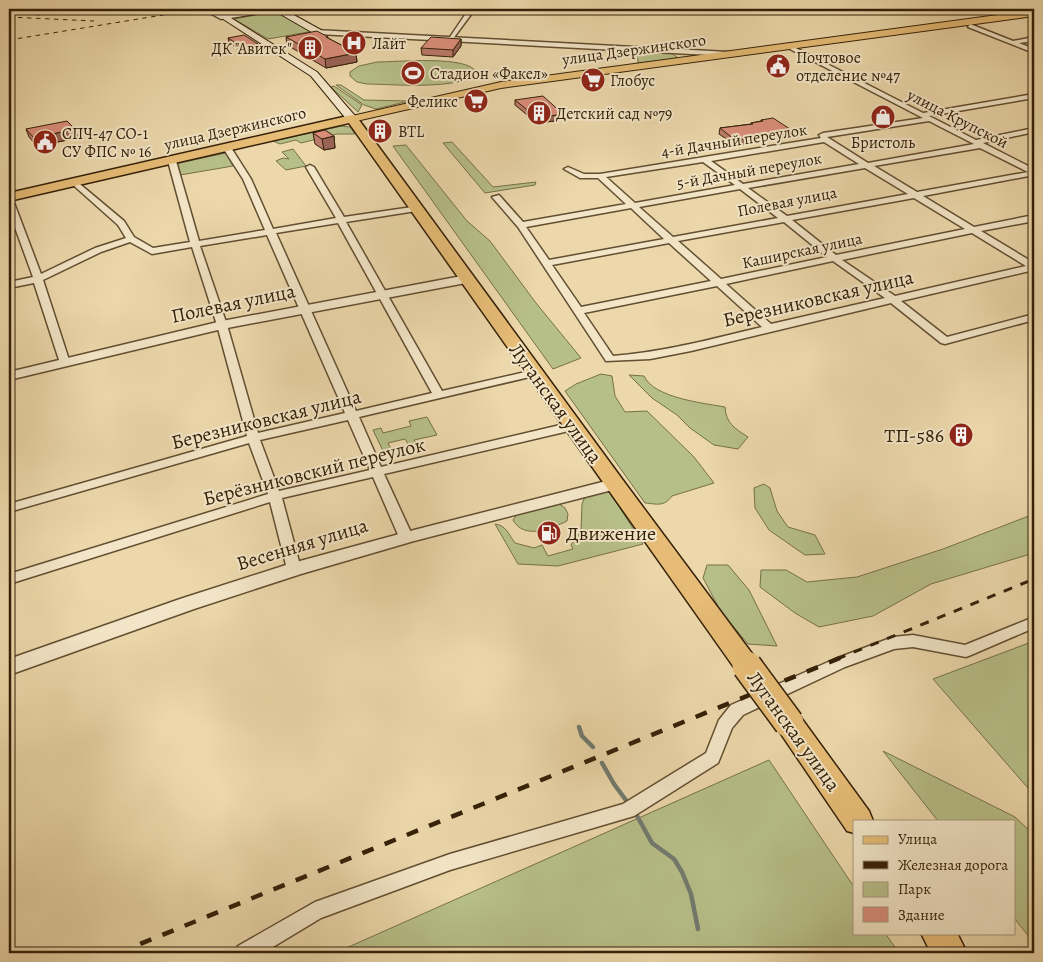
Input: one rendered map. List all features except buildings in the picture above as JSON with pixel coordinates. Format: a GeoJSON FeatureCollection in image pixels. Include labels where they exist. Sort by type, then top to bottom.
{"type":"FeatureCollection","features":[{"type":"Feature","properties":{"kind":"highway","name":"улица Дзержинского"},"geometry":{"type":"LineString","coordinates":[[9,198],[352,118]]}},
{"type":"Feature","properties":{"kind":"highway","name":"Луганская улица"},"geometry":{"type":"LineString","coordinates":[[352,118],[614,484],[790,723],[857,820]]}},
{"type":"Feature","properties":{"kind":"highway"},"geometry":{"type":"LineString","coordinates":[[938,934],[951,953]]}},
{"type":"Feature","properties":{"kind":"main road"},"geometry":{"type":"LineString","coordinates":[[224,17],[273,9]]}},
{"type":"Feature","properties":{"kind":"main road"},"geometry":{"type":"LineString","coordinates":[[278,9],[318,32]]}},
{"type":"Feature","properties":{"kind":"main road","name":"улица Дзержинского"},"geometry":{"type":"LineString","coordinates":[[352,118],[501,85],[1034,14]]}},
{"type":"Feature","properties":{"kind":"main road","name":"Луганская улица"},"geometry":{"type":"LineString","coordinates":[[224,17],[271,42],[314,74],[352,118]]}},
{"type":"Feature","properties":{"kind":"main road"},"geometry":{"type":"LineString","coordinates":[[304,36],[318,32]]}},
{"type":"Feature","properties":{"kind":"street"},"geometry":{"type":"LineString","coordinates":[[205,9],[224,17]]}},
{"type":"Feature","properties":{"kind":"street"},"geometry":{"type":"LineString","coordinates":[[450,39],[472,9]]}},
{"type":"Feature","properties":{"kind":"street"},"geometry":{"type":"LineString","coordinates":[[970,26],[1034,51]]}},
{"type":"Feature","properties":{"kind":"street"},"geometry":{"type":"LineString","coordinates":[[318,32],[730,54]]}},
{"type":"Feature","properties":{"kind":"street"},"geometry":{"type":"LineString","coordinates":[[1011,43],[1034,39]]}},
{"type":"Feature","properties":{"kind":"street","name":"улица Крупской"},"geometry":{"type":"LineString","coordinates":[[788,46],[1034,173]]}},
{"type":"Feature","properties":{"kind":"street"},"geometry":{"type":"LineString","coordinates":[[672,51],[681,57],[679,61]]}},
{"type":"Feature","properties":{"kind":"street"},"geometry":{"type":"LineString","coordinates":[[925,117],[1034,96]]}},
{"type":"Feature","properties":{"kind":"street"},"geometry":{"type":"LineString","coordinates":[[1022,98],[1034,103]]}},
{"type":"Feature","properties":{"kind":"street","name":"4-й Дачный переулок"},"geometry":{"type":"LineString","coordinates":[[568,169],[583,176],[600,176],[825,140],[824,135],[925,117]]}},
{"type":"Feature","properties":{"kind":"street","name":"5-й Дачный переулок"},"geometry":{"type":"LineString","coordinates":[[521,225],[867,165],[1034,130]]}},
{"type":"Feature","properties":{"kind":"street"},"geometry":{"type":"LineString","coordinates":[[825,140],[1034,267]]}},
{"type":"Feature","properties":{"kind":"street"},"geometry":{"type":"LineString","coordinates":[[227,148],[247,179],[406,537]]}},
{"type":"Feature","properties":{"kind":"street"},"geometry":{"type":"LineString","coordinates":[[705,160],[787,220],[834,258],[894,300],[945,341],[1034,317]]}},
{"type":"Feature","properties":{"kind":"street"},"geometry":{"type":"LineString","coordinates":[[172,161],[195,244],[222,325],[253,438],[275,496],[294,569]]}},
{"type":"Feature","properties":{"kind":"street"},"geometry":{"type":"LineString","coordinates":[[310,167],[384,294],[439,395]]}},
{"type":"Feature","properties":{"kind":"street","name":"Полевая улица"},"geometry":{"type":"LineString","coordinates":[[546,263],[1034,173]]}},
{"type":"Feature","properties":{"kind":"street"},"geometry":{"type":"LineString","coordinates":[[600,176],[670,241],[769,328]]}},
{"type":"Feature","properties":{"kind":"street"},"geometry":{"type":"LineString","coordinates":[[75,182],[121,223],[131,239],[152,250],[416,208]]}},
{"type":"Feature","properties":{"kind":"street"},"geometry":{"type":"LineString","coordinates":[[496,197],[521,225],[577,311]]}},
{"type":"Feature","properties":{"kind":"street"},"geometry":{"type":"LineString","coordinates":[[9,198],[65,362]]}},
{"type":"Feature","properties":{"kind":"street","name":"Каширская улица"},"geometry":{"type":"LineString","coordinates":[[577,311],[720,284],[834,258],[1034,218]]}},
{"type":"Feature","properties":{"kind":"street"},"geometry":{"type":"LineString","coordinates":[[9,285],[38,279],[98,250],[131,239]]}},
{"type":"Feature","properties":{"kind":"street","name":"Березниковская улица"},"geometry":{"type":"LineString","coordinates":[[577,311],[610,359],[650,356],[1034,267]]}},
{"type":"Feature","properties":{"kind":"street","name":"Полевая улица"},"geometry":{"type":"LineString","coordinates":[[9,376],[222,325],[468,279]]}},
{"type":"Feature","properties":{"kind":"street","name":"Березниковская улица"},"geometry":{"type":"LineString","coordinates":[[9,508],[253,438],[534,373]]}},
{"type":"Feature","properties":{"kind":"street","name":"Берёзниковский переулок"},"geometry":{"type":"LineString","coordinates":[[9,579],[275,496],[574,426]]}},
{"type":"Feature","properties":{"kind":"street","name":"Весенняя улица"},"geometry":{"type":"LineString","coordinates":[[9,667],[166,610],[294,569],[406,537],[614,484]]}},
{"type":"Feature","properties":{"kind":"street"},"geometry":{"type":"LineString","coordinates":[[246,953],[315,911],[450,862],[628,810],[712,758],[725,725],[737,710],[840,663],[894,643],[913,641],[966,651],[1034,622]]}},
{"type":"Feature","properties":{"kind":"green space"},"geometry":{"type":"Polygon","coordinates":[[[278,11],[314,31],[268,39],[234,19],[278,11]]]}},
{"type":"Feature","properties":{"kind":"green space"},"geometry":{"type":"Polygon","coordinates":[[[634,51],[663,51],[677,57],[674,59],[638,63],[638,59],[632,57],[634,51]]]}},
{"type":"Feature","properties":{"kind":"green space","name":"Стадион «Факел»"},"geometry":{"type":"Polygon","coordinates":[[[446,61],[460,63],[476,72],[469,78],[458,82],[425,85],[367,84],[357,82],[350,76],[350,72],[359,66],[377,62],[446,61]]]}},
{"type":"Feature","properties":{"kind":"green space"},"geometry":{"type":"Polygon","coordinates":[[[336,85],[341,85],[364,100],[409,101],[376,109],[364,105],[336,85]]]}},
{"type":"Feature","properties":{"kind":"green space"},"geometry":{"type":"Polygon","coordinates":[[[334,86],[362,105],[358,112],[331,87],[334,86]]]}},
{"type":"Feature","properties":{"kind":"green space"},"geometry":{"type":"Polygon","coordinates":[[[341,126],[350,127],[355,134],[337,134],[301,143],[296,140],[280,144],[273,141],[341,126]]]}},
{"type":"Feature","properties":{"kind":"green space"},"geometry":{"type":"Polygon","coordinates":[[[452,142],[493,187],[536,182],[535,185],[485,193],[443,143],[452,142]]]}},
{"type":"Feature","properties":{"kind":"green space"},"geometry":{"type":"Polygon","coordinates":[[[406,145],[467,221],[490,241],[536,303],[581,358],[553,369],[393,146],[406,145]]]}},
{"type":"Feature","properties":{"kind":"green space"},"geometry":{"type":"Polygon","coordinates":[[[293,149],[306,166],[286,170],[276,161],[283,158],[289,159],[282,152],[293,149]]]}},
{"type":"Feature","properties":{"kind":"green space"},"geometry":{"type":"Polygon","coordinates":[[[226,153],[233,166],[180,175],[175,164],[226,153]]]}},
{"type":"Feature","properties":{"kind":"green space"},"geometry":{"type":"Polygon","coordinates":[[[601,374],[612,376],[615,396],[625,412],[647,411],[694,457],[714,483],[672,496],[663,503],[645,503],[565,391],[576,384],[601,374]]]}},
{"type":"Feature","properties":{"kind":"green space"},"geometry":{"type":"Polygon","coordinates":[[[629,375],[644,376],[658,390],[680,398],[725,407],[727,417],[732,425],[748,437],[738,449],[714,445],[690,428],[677,415],[652,398],[629,375]]]}},
{"type":"Feature","properties":{"kind":"green space"},"geometry":{"type":"Polygon","coordinates":[[[427,417],[437,435],[414,440],[416,443],[409,445],[405,439],[388,443],[392,451],[384,453],[373,430],[381,428],[383,433],[411,426],[409,421],[427,417]]]}},
{"type":"Feature","properties":{"kind":"green space"},"geometry":{"type":"Polygon","coordinates":[[[764,484],[770,488],[777,511],[788,527],[815,535],[825,554],[805,555],[769,530],[755,508],[754,488],[764,484]]]}},
{"type":"Feature","properties":{"kind":"green space"},"geometry":{"type":"Polygon","coordinates":[[[609,491],[643,544],[558,566],[518,564],[495,524],[505,528],[515,543],[534,548],[542,545],[548,556],[573,549],[571,545],[581,531],[582,504],[584,499],[589,495],[609,491]]]}},
{"type":"Feature","properties":{"kind":"green space"},"geometry":{"type":"Polygon","coordinates":[[[558,503],[565,508],[568,514],[567,521],[553,527],[538,531],[524,530],[513,520],[518,513],[558,503]]]}},
{"type":"Feature","properties":{"kind":"green space"},"geometry":{"type":"Polygon","coordinates":[[[1034,514],[1034,553],[931,584],[873,616],[819,627],[795,613],[760,587],[761,570],[786,570],[807,582],[857,577],[943,549],[1034,514]]]}},
{"type":"Feature","properties":{"kind":"green space"},"geometry":{"type":"Polygon","coordinates":[[[707,565],[728,565],[749,590],[777,646],[748,644],[721,612],[703,578],[707,565]]]}},
{"type":"Feature","properties":{"kind":"green space"},"geometry":{"type":"Polygon","coordinates":[[[1034,641],[1034,795],[933,679],[1034,641]]]}},
{"type":"Feature","properties":{"kind":"green space"},"geometry":{"type":"Polygon","coordinates":[[[883,751],[1015,817],[1034,835],[1034,943],[1016,920],[1016,820],[937,820],[883,751]]]}},
{"type":"Feature","properties":{"kind":"green space"},"geometry":{"type":"Polygon","coordinates":[[[769,760],[853,886],[853,934],[886,934],[899,953],[335,953],[769,760]]]}},
{"type":"Feature","properties":{"kind":"waterway"},"geometry":{"type":"LineString","coordinates":[[579,727],[582,736],[593,747]]}},
{"type":"Feature","properties":{"kind":"waterway"},"geometry":{"type":"LineString","coordinates":[[602,763],[628,803]]}},
{"type":"Feature","properties":{"kind":"waterway"},"geometry":{"type":"LineString","coordinates":[[636,814],[652,843],[674,859],[682,872],[691,894],[698,929]]}},
{"type":"Feature","properties":{"kind":"railway"},"geometry":{"type":"LineString","coordinates":[[37,15],[74,9]]}},
{"type":"Feature","properties":{"kind":"railway"},"geometry":{"type":"LineString","coordinates":[[9,40],[200,9]]}},
{"type":"Feature","properties":{"kind":"railway"},"geometry":{"type":"LineString","coordinates":[[9,17],[94,21]]}},
{"type":"Feature","properties":{"kind":"railway"},"geometry":{"type":"LineString","coordinates":[[837,659],[1034,579]]}},
{"type":"Feature","properties":{"kind":"railway"},"geometry":{"type":"LineString","coordinates":[[118,953],[840,658]]}},
{"type":"Feature","properties":{"kind":"place","name":"Лайт"},"geometry":{"type":"Point","coordinates":[354,43]}},
{"type":"Feature","properties":{"kind":"place","name":"ДК \"Авитек\""},"geometry":{"type":"Point","coordinates":[310,48]}},
{"type":"Feature","properties":{"kind":"place","name":"Почтовое отделение №47"},"geometry":{"type":"Point","coordinates":[778,66]}},
{"type":"Feature","properties":{"kind":"place","name":"Стадион «Факел»"},"geometry":{"type":"Point","coordinates":[413,73]}},
{"type":"Feature","properties":{"kind":"place","name":"Глобус"},"geometry":{"type":"Point","coordinates":[593,80]}},
{"type":"Feature","properties":{"kind":"place","name":"Феликс"},"geometry":{"type":"Point","coordinates":[476,101]}},
{"type":"Feature","properties":{"kind":"place","name":"Детский сад №79"},"geometry":{"type":"Point","coordinates":[539,113]}},
{"type":"Feature","properties":{"kind":"place","name":"Бристоль"},"geometry":{"type":"Point","coordinates":[883,117]}},
{"type":"Feature","properties":{"kind":"place","name":"BTL"},"geometry":{"type":"Point","coordinates":[380,131]}},
{"type":"Feature","properties":{"kind":"place","name":"СПЧ-47 СО-1 СУ ФПС № 16"},"geometry":{"type":"Point","coordinates":[45,142]}},
{"type":"Feature","properties":{"kind":"place","name":"ТП-586"},"geometry":{"type":"Point","coordinates":[961,435]}},
{"type":"Feature","properties":{"kind":"place","name":"Движение"},"geometry":{"type":"Point","coordinates":[549,533]}}]}
